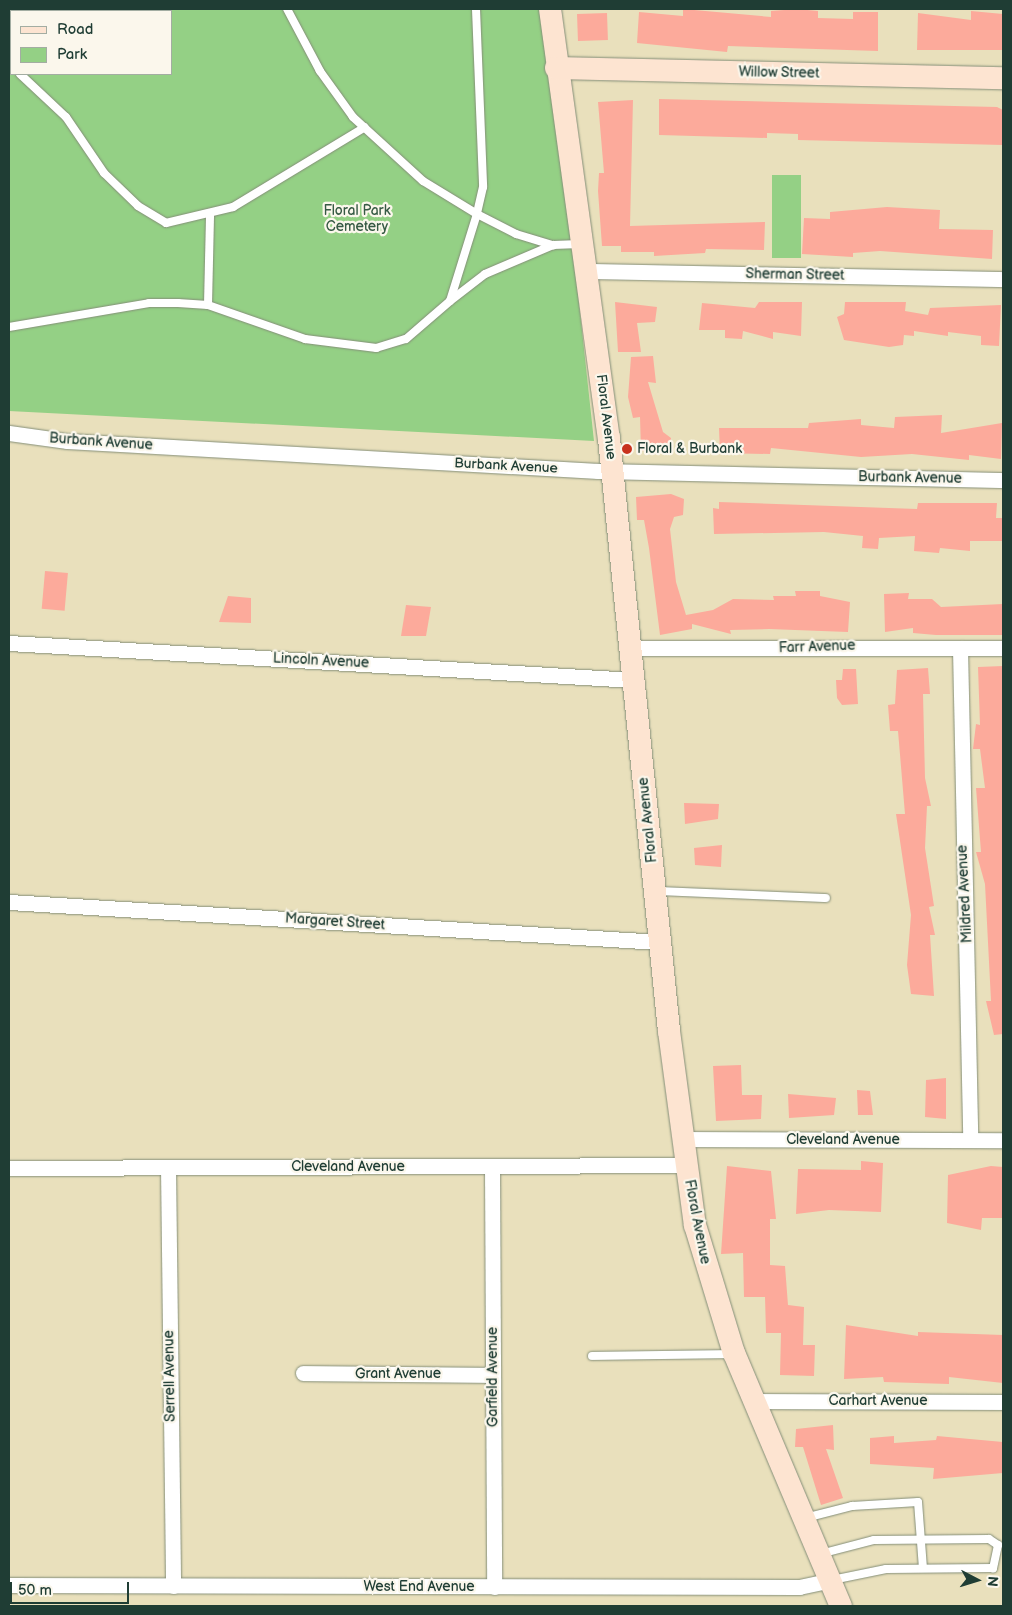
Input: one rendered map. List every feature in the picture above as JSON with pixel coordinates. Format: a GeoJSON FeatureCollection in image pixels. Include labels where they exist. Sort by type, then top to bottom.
{"type":"FeatureCollection","features":[{"type":"Feature","properties":{"kind":"street","name":"Floral Avenue"},"geometry":{"type":"LineString","coordinates":[[550,9],[556,68],[613,472],[660,942],[686,1164],[700,1253],[734,1354],[801,1520],[841,1606]]}},
{"type":"Feature","properties":{"kind":"street","name":"Willow Street"},"geometry":{"type":"LineString","coordinates":[[556,68],[1003,78]]}},
{"type":"Feature","properties":{"kind":"street","name":"Sherman Street"},"geometry":{"type":"LineString","coordinates":[[586,271],[1003,279]]}},
{"type":"Feature","properties":{"kind":"street","name":"Burbank Avenue"},"geometry":{"type":"LineString","coordinates":[[9,433],[67,441],[613,472],[1003,480]]}},
{"type":"Feature","properties":{"kind":"street","name":"Lincoln Avenue"},"geometry":{"type":"LineString","coordinates":[[9,643],[634,680]]}},
{"type":"Feature","properties":{"kind":"street","name":"Farr Avenue"},"geometry":{"type":"LineString","coordinates":[[631,648],[1003,648]]}},
{"type":"Feature","properties":{"kind":"street","name":"Mildred Avenue"},"geometry":{"type":"LineString","coordinates":[[960,648],[970,1140]]}},
{"type":"Feature","properties":{"kind":"street","name":"Margaret Street"},"geometry":{"type":"LineString","coordinates":[[9,902],[660,942]]}},
{"type":"Feature","properties":{"kind":"street","name":"Cleveland Avenue"},"geometry":{"type":"LineString","coordinates":[[683,1139],[1003,1140]]}},
{"type":"Feature","properties":{"kind":"street","name":"Cleveland Avenue"},"geometry":{"type":"LineString","coordinates":[[9,1168],[492,1167],[686,1164]]}},
{"type":"Feature","properties":{"kind":"street","name":"Serrell Avenue"},"geometry":{"type":"LineString","coordinates":[[168,1167],[172,1586]]}},
{"type":"Feature","properties":{"kind":"street","name":"Garfield Avenue"},"geometry":{"type":"LineString","coordinates":[[492,1167],[494,1587]]}},
{"type":"Feature","properties":{"kind":"street","name":"Grant Avenue"},"geometry":{"type":"LineString","coordinates":[[303,1373],[493,1375]]}},
{"type":"Feature","properties":{"kind":"street","name":"Carhart Avenue"},"geometry":{"type":"LineString","coordinates":[[753,1401],[1003,1402]]}},
{"type":"Feature","properties":{"kind":"street","name":"West End Avenue"},"geometry":{"type":"LineString","coordinates":[[9,1585],[799,1587],[828,1581]]}},
{"type":"Feature","properties":{"kind":"lane"},"geometry":{"type":"LineString","coordinates":[[287,9],[320,71],[365,127],[423,181],[477,214],[516,234],[553,245],[582,244]]}},
{"type":"Feature","properties":{"kind":"lane"},"geometry":{"type":"LineString","coordinates":[[450,301],[477,214],[483,187],[476,9]]}},
{"type":"Feature","properties":{"kind":"lane"},"geometry":{"type":"LineString","coordinates":[[21,75],[66,117],[104,173],[138,206],[166,223],[210,215],[232,207],[365,127]]}},
{"type":"Feature","properties":{"kind":"lane"},"geometry":{"type":"LineString","coordinates":[[208,305],[210,215]]}},
{"type":"Feature","properties":{"kind":"lane"},"geometry":{"type":"LineString","coordinates":[[9,327],[149,303],[208,305],[305,338],[376,348],[406,339],[485,274],[553,245]]}},
{"type":"Feature","properties":{"kind":"lane"},"geometry":{"type":"LineString","coordinates":[[656,891],[826,898]]}},
{"type":"Feature","properties":{"kind":"lane"},"geometry":{"type":"LineString","coordinates":[[592,1356],[734,1354]]}},
{"type":"Feature","properties":{"kind":"lane"},"geometry":{"type":"LineString","coordinates":[[801,1520],[852,1506],[918,1502],[923,1568]]}},
{"type":"Feature","properties":{"kind":"lane"},"geometry":{"type":"LineString","coordinates":[[816,1555],[874,1540],[922,1538],[989,1539],[998,1545],[993,1568],[886,1569],[828,1581]]}},
{"type":"Feature","properties":{"kind":"green space","name":"Floral Park Cemetery"},"geometry":{"type":"Polygon","coordinates":[[[9,9],[547,9],[594,441],[9,411],[9,9]]]}},
{"type":"Feature","properties":{"kind":"green space"},"geometry":{"type":"Polygon","coordinates":[[[772,175],[801,175],[801,258],[772,258],[772,175]]]}},
{"type":"Feature","properties":{"kind":"building"},"geometry":{"type":"Polygon","coordinates":[[[683,9],[771,17],[771,11],[797,9],[818,11],[818,18],[853,19],[853,12],[878,12],[878,51],[728,46],[727,52],[637,43],[639,12],[683,16],[683,9]]]}},
{"type":"Feature","properties":{"kind":"building"},"geometry":{"type":"Polygon","coordinates":[[[971,11],[1003,14],[1003,50],[917,50],[918,13],[971,20],[971,11]]]}},
{"type":"Feature","properties":{"kind":"building"},"geometry":{"type":"Polygon","coordinates":[[[607,13],[608,40],[578,41],[577,14],[607,13]]]}},
{"type":"Feature","properties":{"kind":"building"},"geometry":{"type":"Polygon","coordinates":[[[659,99],[997,107],[1003,110],[1003,145],[798,140],[798,134],[767,133],[767,138],[659,135],[659,99]]]}},
{"type":"Feature","properties":{"kind":"building"},"geometry":{"type":"Polygon","coordinates":[[[633,100],[630,226],[765,222],[764,250],[706,249],[705,253],[654,256],[654,252],[621,252],[621,246],[602,246],[598,191],[599,173],[604,173],[598,102],[633,100]]]}},
{"type":"Feature","properties":{"kind":"building"},"geometry":{"type":"Polygon","coordinates":[[[887,207],[940,210],[939,229],[993,230],[992,259],[880,251],[853,253],[853,257],[802,254],[804,218],[830,219],[830,212],[887,207]]]}},
{"type":"Feature","properties":{"kind":"building"},"geometry":{"type":"Polygon","coordinates":[[[615,302],[657,307],[655,322],[637,323],[641,352],[618,352],[615,302]]]}},
{"type":"Feature","properties":{"kind":"building"},"geometry":{"type":"Polygon","coordinates":[[[759,302],[802,302],[801,336],[773,332],[773,339],[743,331],[742,339],[725,338],[725,330],[699,330],[702,303],[755,308],[759,302]]]}},
{"type":"Feature","properties":{"kind":"building"},"geometry":{"type":"Polygon","coordinates":[[[845,302],[906,302],[905,311],[928,315],[930,308],[1001,305],[999,346],[981,345],[981,336],[948,332],[948,336],[914,331],[914,336],[904,335],[903,345],[889,347],[844,340],[837,317],[844,314],[845,302]]]}},
{"type":"Feature","properties":{"kind":"building"},"geometry":{"type":"Polygon","coordinates":[[[653,356],[656,383],[648,382],[663,432],[671,438],[670,452],[641,451],[640,417],[633,418],[628,397],[631,357],[653,356]]]}},
{"type":"Feature","properties":{"kind":"building"},"geometry":{"type":"Polygon","coordinates":[[[942,415],[941,433],[1002,423],[1001,459],[969,455],[969,460],[912,454],[861,457],[771,448],[770,454],[720,453],[719,428],[808,428],[809,423],[861,419],[861,425],[894,428],[895,417],[942,415]]]}},
{"type":"Feature","properties":{"kind":"building"},"geometry":{"type":"Polygon","coordinates":[[[671,494],[684,499],[683,515],[674,517],[670,529],[676,582],[686,615],[713,610],[733,599],[774,600],[773,596],[796,596],[795,591],[820,591],[820,596],[850,602],[848,632],[769,629],[730,630],[731,634],[692,624],[692,629],[660,635],[649,548],[644,520],[637,520],[636,497],[671,494]]]}},
{"type":"Feature","properties":{"kind":"building"},"geometry":{"type":"Polygon","coordinates":[[[719,502],[917,509],[918,503],[997,503],[996,518],[1003,518],[1003,541],[970,541],[970,551],[940,548],[939,553],[914,551],[915,536],[879,538],[878,549],[862,548],[863,536],[824,532],[714,534],[713,508],[719,509],[719,502]]]}},
{"type":"Feature","properties":{"kind":"building"},"geometry":{"type":"Polygon","coordinates":[[[45,571],[68,573],[65,611],[42,609],[45,571]]]}},
{"type":"Feature","properties":{"kind":"building"},"geometry":{"type":"Polygon","coordinates":[[[909,593],[908,599],[932,599],[941,607],[1003,604],[1003,635],[936,635],[913,633],[913,628],[885,632],[884,594],[909,593]]]}},
{"type":"Feature","properties":{"kind":"building"},"geometry":{"type":"Polygon","coordinates":[[[228,596],[251,598],[251,623],[219,622],[228,596]]]}},
{"type":"Feature","properties":{"kind":"building"},"geometry":{"type":"Polygon","coordinates":[[[406,605],[431,607],[426,636],[401,636],[406,605]]]}},
{"type":"Feature","properties":{"kind":"building"},"geometry":{"type":"Polygon","coordinates":[[[1003,666],[1003,1034],[994,1035],[986,1001],[991,1001],[985,884],[976,852],[981,852],[976,788],[985,788],[980,749],[973,749],[976,724],[980,725],[978,667],[1003,666]]]}},
{"type":"Feature","properties":{"kind":"building"},"geometry":{"type":"Polygon","coordinates":[[[928,668],[930,694],[923,694],[925,778],[931,806],[927,806],[925,848],[934,906],[929,907],[935,935],[930,935],[934,996],[911,994],[907,965],[911,915],[896,814],[905,814],[898,731],[890,731],[888,705],[895,704],[897,670],[928,668]]]}},
{"type":"Feature","properties":{"kind":"building"},"geometry":{"type":"Polygon","coordinates":[[[843,669],[856,669],[858,704],[842,705],[837,698],[836,680],[842,680],[843,669]]]}},
{"type":"Feature","properties":{"kind":"building"},"geometry":{"type":"Polygon","coordinates":[[[684,803],[719,804],[718,819],[685,824],[684,803]]]}},
{"type":"Feature","properties":{"kind":"building"},"geometry":{"type":"Polygon","coordinates":[[[722,845],[721,867],[695,865],[694,848],[722,845]]]}},
{"type":"Feature","properties":{"kind":"building"},"geometry":{"type":"Polygon","coordinates":[[[741,1065],[742,1095],[762,1095],[761,1119],[716,1121],[713,1066],[741,1065]]]}},
{"type":"Feature","properties":{"kind":"building"},"geometry":{"type":"Polygon","coordinates":[[[946,1078],[946,1119],[925,1117],[926,1080],[946,1078]]]}},
{"type":"Feature","properties":{"kind":"building"},"geometry":{"type":"Polygon","coordinates":[[[857,1090],[870,1091],[873,1115],[858,1115],[857,1090]]]}},
{"type":"Feature","properties":{"kind":"building"},"geometry":{"type":"Polygon","coordinates":[[[788,1094],[836,1098],[834,1115],[789,1118],[788,1094]]]}},
{"type":"Feature","properties":{"kind":"building"},"geometry":{"type":"Polygon","coordinates":[[[861,1161],[883,1163],[881,1212],[829,1210],[796,1214],[798,1169],[861,1170],[861,1161]]]}},
{"type":"Feature","properties":{"kind":"building"},"geometry":{"type":"Polygon","coordinates":[[[727,1166],[771,1171],[776,1219],[770,1219],[770,1265],[785,1266],[788,1305],[804,1307],[803,1345],[815,1345],[814,1376],[780,1375],[781,1333],[766,1333],[765,1297],[744,1297],[743,1253],[721,1254],[727,1166]]]}},
{"type":"Feature","properties":{"kind":"building"},"geometry":{"type":"Polygon","coordinates":[[[991,1166],[1003,1167],[1003,1218],[982,1218],[981,1230],[947,1223],[948,1175],[991,1166]]]}},
{"type":"Feature","properties":{"kind":"building"},"geometry":{"type":"Polygon","coordinates":[[[846,1325],[918,1336],[918,1332],[1003,1335],[1003,1383],[949,1377],[949,1384],[884,1382],[883,1377],[844,1379],[846,1325]]]}},
{"type":"Feature","properties":{"kind":"building"},"geometry":{"type":"Polygon","coordinates":[[[833,1425],[834,1450],[826,1449],[843,1498],[821,1505],[803,1447],[795,1447],[796,1429],[833,1425]]]}},
{"type":"Feature","properties":{"kind":"building"},"geometry":{"type":"Polygon","coordinates":[[[894,1436],[894,1443],[936,1440],[937,1436],[1003,1442],[1003,1473],[933,1479],[934,1468],[870,1464],[870,1438],[894,1436]]]}},
{"type":"Feature","properties":{"kind":"place","name":"Floral & Burbank"},"geometry":{"type":"Point","coordinates":[627,449]}}]}
